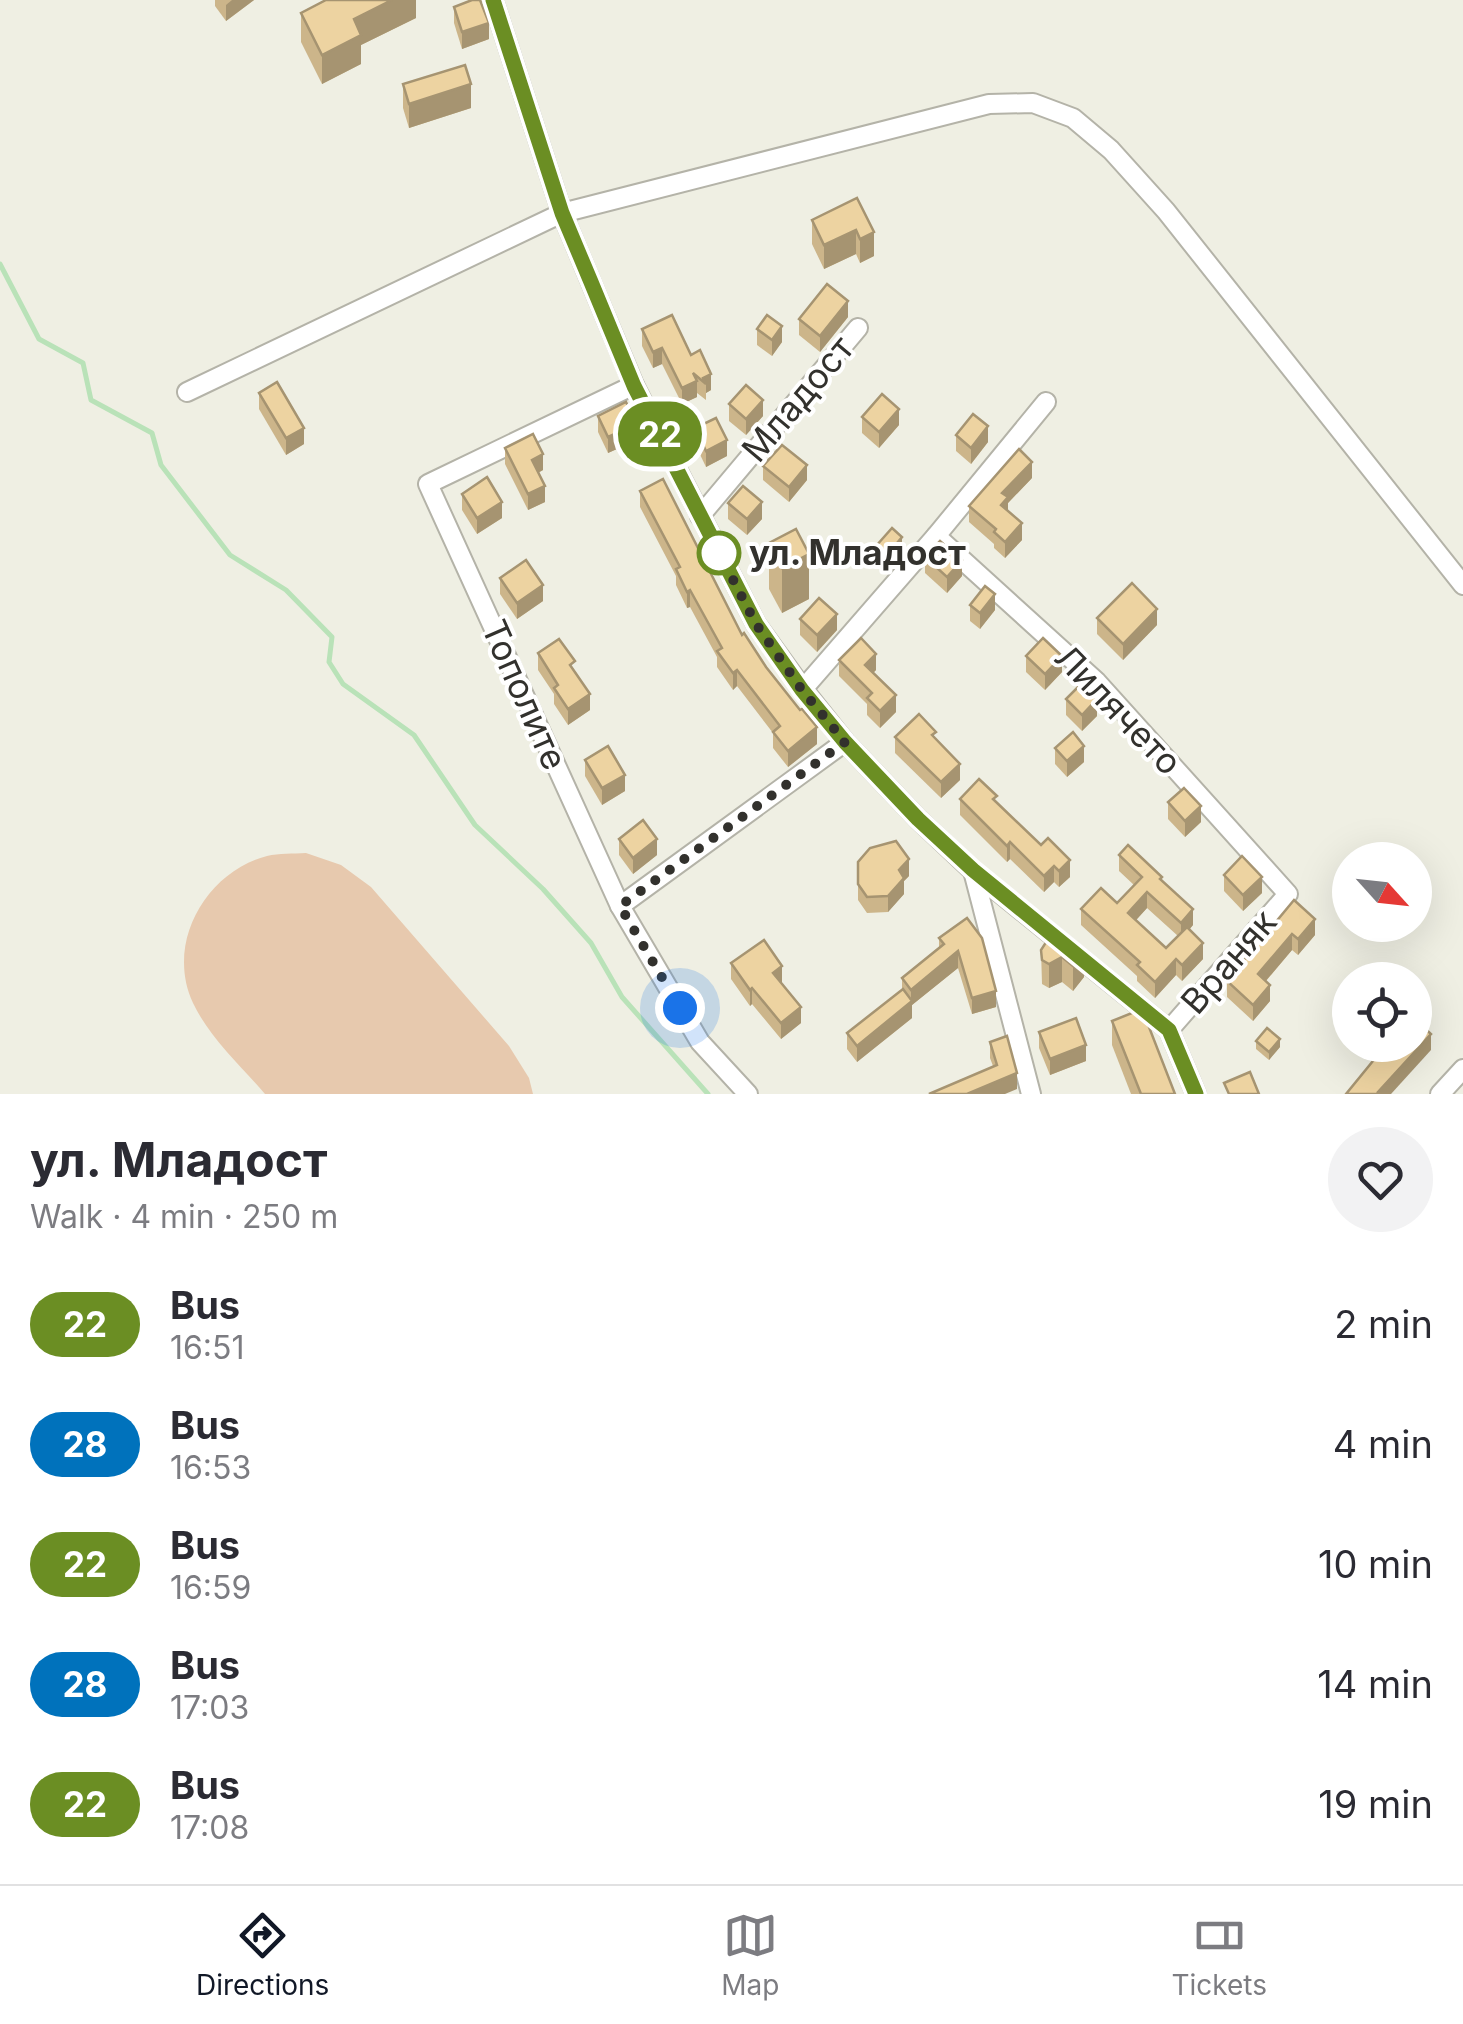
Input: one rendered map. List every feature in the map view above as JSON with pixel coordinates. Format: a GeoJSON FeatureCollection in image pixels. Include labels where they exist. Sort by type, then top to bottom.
{"type":"FeatureCollection","features":[{"type":"Feature","properties":{"kind":"street"},"geometry":{"type":"LineString","coordinates":[[494,0],[562,213],[634,386],[756,624],[802,690],[845,742],[918,819],[973,870],[1169,1030],[1196,1094]]}},
{"type":"Feature","properties":{"kind":"street"},"geometry":{"type":"LineString","coordinates":[[187,392],[562,213],[989,104],[1033,103],[1073,118],[1110,150],[1166,211],[1463,586]]}},
{"type":"Feature","properties":{"kind":"street","name":"Младост"},"geometry":{"type":"LineString","coordinates":[[700,516],[858,328]]}},
{"type":"Feature","properties":{"kind":"street","name":"Тополите"},"geometry":{"type":"LineString","coordinates":[[634,386],[428,484],[620,906],[700,1042],[748,1094]]}},
{"type":"Feature","properties":{"kind":"street"},"geometry":{"type":"LineString","coordinates":[[802,690],[1046,402]]}},
{"type":"Feature","properties":{"kind":"street","name":"Лилячето"},"geometry":{"type":"LineString","coordinates":[[936,536],[1097,682],[1288,894]]}},
{"type":"Feature","properties":{"kind":"street"},"geometry":{"type":"LineString","coordinates":[[620,906],[845,742]]}},
{"type":"Feature","properties":{"kind":"street"},"geometry":{"type":"LineString","coordinates":[[973,870],[1030,1094]]}},
{"type":"Feature","properties":{"kind":"street","name":"Враняк"},"geometry":{"type":"LineString","coordinates":[[1169,1030],[1288,894]]}},
{"type":"Feature","properties":{"kind":"street"},"geometry":{"type":"LineString","coordinates":[[1440,1094],[1463,1069]]}},
{"type":"Feature","properties":{"kind":"shaded area"},"geometry":{"type":"Polygon","coordinates":[[[306,853],[341,865],[371,887],[509,1046],[529,1078],[533,1094],[265,1094],[200,1016],[186,980],[184,957],[197,913],[226,877],[267,856],[306,853]]]}},
{"type":"Feature","properties":{"kind":"building"},"geometry":{"type":"Polygon","coordinates":[[[326,0],[392,0],[354,19],[361,35],[322,55],[301,13],[326,0]]]}},
{"type":"Feature","properties":{"kind":"building"},"geometry":{"type":"Polygon","coordinates":[[[480,0],[489,23],[462,32],[454,7],[480,0]]]}},
{"type":"Feature","properties":{"kind":"building"},"geometry":{"type":"Polygon","coordinates":[[[465,65],[471,84],[409,104],[403,84],[465,65]]]}},
{"type":"Feature","properties":{"kind":"building"},"geometry":{"type":"Polygon","coordinates":[[[857,198],[874,232],[860,239],[856,230],[824,245],[812,220],[857,198]]]}},
{"type":"Feature","properties":{"kind":"building"},"geometry":{"type":"Polygon","coordinates":[[[827,284],[848,301],[820,336],[799,319],[827,284]]]}},
{"type":"Feature","properties":{"kind":"building"},"geometry":{"type":"Polygon","coordinates":[[[672,315],[691,355],[700,350],[711,374],[703,378],[706,384],[693,373],[697,381],[682,388],[662,348],[653,352],[642,329],[672,315]]]}},
{"type":"Feature","properties":{"kind":"building"},"geometry":{"type":"Polygon","coordinates":[[[767,315],[782,326],[772,340],[757,329],[767,315]]]}},
{"type":"Feature","properties":{"kind":"building"},"geometry":{"type":"Polygon","coordinates":[[[277,382],[304,428],[286,438],[259,393],[277,382]]]}},
{"type":"Feature","properties":{"kind":"building"},"geometry":{"type":"Polygon","coordinates":[[[746,385],[763,400],[746,419],[729,404],[746,385]]]}},
{"type":"Feature","properties":{"kind":"building"},"geometry":{"type":"Polygon","coordinates":[[[882,394],[899,409],[879,432],[862,417],[882,394]]]}},
{"type":"Feature","properties":{"kind":"building"},"geometry":{"type":"Polygon","coordinates":[[[626,402],[637,424],[608,437],[598,416],[626,402]]]}},
{"type":"Feature","properties":{"kind":"building"},"geometry":{"type":"Polygon","coordinates":[[[973,414],[988,426],[971,448],[956,435],[973,414]]]}},
{"type":"Feature","properties":{"kind":"building"},"geometry":{"type":"Polygon","coordinates":[[[716,418],[727,440],[706,451],[695,428],[716,418]]]}},
{"type":"Feature","properties":{"kind":"building"},"geometry":{"type":"Polygon","coordinates":[[[533,434],[543,454],[532,460],[545,486],[528,494],[505,448],[533,434]]]}},
{"type":"Feature","properties":{"kind":"building"},"geometry":{"type":"Polygon","coordinates":[[[782,445],[807,465],[789,487],[763,466],[782,445]]]}},
{"type":"Feature","properties":{"kind":"building"},"geometry":{"type":"Polygon","coordinates":[[[1019,449],[1032,462],[1002,493],[1008,497],[1001,505],[1022,523],[1005,542],[969,506],[1019,449]]]}},
{"type":"Feature","properties":{"kind":"building"},"geometry":{"type":"Polygon","coordinates":[[[487,477],[502,502],[477,518],[462,494],[487,477]]]}},
{"type":"Feature","properties":{"kind":"building"},"geometry":{"type":"Polygon","coordinates":[[[663,479],[742,635],[817,727],[788,751],[773,732],[780,726],[737,670],[733,673],[717,651],[722,648],[690,590],[687,592],[676,569],[680,567],[640,491],[663,479]]]}},
{"type":"Feature","properties":{"kind":"building"},"geometry":{"type":"Polygon","coordinates":[[[743,486],[762,502],[747,519],[728,503],[743,486]]]}},
{"type":"Feature","properties":{"kind":"building"},"geometry":{"type":"Polygon","coordinates":[[[892,528],[902,537],[887,555],[876,546],[892,528]]]}},
{"type":"Feature","properties":{"kind":"building"},"geometry":{"type":"Polygon","coordinates":[[[796,529],[809,554],[782,568],[769,543],[796,529]]]}},
{"type":"Feature","properties":{"kind":"building"},"geometry":{"type":"Polygon","coordinates":[[[940,541],[962,560],[947,577],[925,557],[940,541]]]}},
{"type":"Feature","properties":{"kind":"building"},"geometry":{"type":"Polygon","coordinates":[[[526,560],[543,585],[517,603],[500,578],[526,560]]]}},
{"type":"Feature","properties":{"kind":"building"},"geometry":{"type":"Polygon","coordinates":[[[1132,583],[1157,609],[1123,644],[1097,618],[1132,583]]]}},
{"type":"Feature","properties":{"kind":"building"},"geometry":{"type":"Polygon","coordinates":[[[985,586],[995,594],[980,613],[970,605],[985,586]]]}},
{"type":"Feature","properties":{"kind":"building"},"geometry":{"type":"Polygon","coordinates":[[[819,598],[837,614],[817,635],[800,619],[819,598]]]}},
{"type":"Feature","properties":{"kind":"building"},"geometry":{"type":"Polygon","coordinates":[[[861,638],[876,654],[865,665],[896,695],[880,711],[867,698],[872,693],[839,660],[861,638]]]}},
{"type":"Feature","properties":{"kind":"building"},"geometry":{"type":"Polygon","coordinates":[[[1043,638],[1062,656],[1045,674],[1026,656],[1043,638]]]}},
{"type":"Feature","properties":{"kind":"building"},"geometry":{"type":"Polygon","coordinates":[[[559,639],[575,661],[570,665],[590,694],[568,709],[538,653],[559,639]]]}},
{"type":"Feature","properties":{"kind":"building"},"geometry":{"type":"Polygon","coordinates":[[[1081,684],[1097,699],[1082,715],[1066,699],[1081,684]]]}},
{"type":"Feature","properties":{"kind":"building"},"geometry":{"type":"Polygon","coordinates":[[[919,714],[936,732],[932,735],[960,764],[941,782],[895,737],[919,714]]]}},
{"type":"Feature","properties":{"kind":"building"},"geometry":{"type":"Polygon","coordinates":[[[1073,732],[1084,746],[1067,761],[1055,748],[1073,732]]]}},
{"type":"Feature","properties":{"kind":"building"},"geometry":{"type":"Polygon","coordinates":[[[608,746],[625,775],[602,788],[585,760],[608,746]]]}},
{"type":"Feature","properties":{"kind":"building"},"geometry":{"type":"Polygon","coordinates":[[[979,779],[997,796],[993,799],[1041,845],[1048,838],[1070,860],[1059,871],[1054,866],[1044,876],[960,799],[979,779]]]}},
{"type":"Feature","properties":{"kind":"building"},"geometry":{"type":"Polygon","coordinates":[[[1184,788],[1201,806],[1185,821],[1168,802],[1184,788]]]}},
{"type":"Feature","properties":{"kind":"building"},"geometry":{"type":"Polygon","coordinates":[[[643,820],[657,839],[633,858],[619,839],[643,820]]]}},
{"type":"Feature","properties":{"kind":"building"},"geometry":{"type":"Polygon","coordinates":[[[896,841],[909,859],[899,870],[904,878],[888,896],[867,897],[858,884],[858,862],[870,848],[896,841]]]}},
{"type":"Feature","properties":{"kind":"building"},"geometry":{"type":"Polygon","coordinates":[[[1128,845],[1193,909],[1181,923],[1147,892],[1128,913],[1166,948],[1187,927],[1203,943],[1182,965],[1176,959],[1155,982],[1137,965],[1140,962],[1081,909],[1101,888],[1117,903],[1142,877],[1119,855],[1128,845]]]}},
{"type":"Feature","properties":{"kind":"building"},"geometry":{"type":"Polygon","coordinates":[[[1242,856],[1262,877],[1243,895],[1224,875],[1242,856]]]}},
{"type":"Feature","properties":{"kind":"building"},"geometry":{"type":"Polygon","coordinates":[[[1294,900],[1315,919],[1298,939],[1292,934],[1258,974],[1270,985],[1253,1005],[1227,981],[1294,900]]]}},
{"type":"Feature","properties":{"kind":"building"},"geometry":{"type":"Polygon","coordinates":[[[967,918],[982,938],[996,991],[972,998],[958,951],[911,990],[902,978],[944,944],[939,938],[967,918]]]}},
{"type":"Feature","properties":{"kind":"building"},"geometry":{"type":"Polygon","coordinates":[[[1050,936],[1084,953],[1073,966],[1062,957],[1049,964],[1042,960],[1041,950],[1050,936]]]}},
{"type":"Feature","properties":{"kind":"building"},"geometry":{"type":"Polygon","coordinates":[[[764,940],[782,966],[773,973],[801,1007],[781,1023],[731,963],[764,940]]]}},
{"type":"Feature","properties":{"kind":"building"},"geometry":{"type":"Polygon","coordinates":[[[903,989],[912,1001],[857,1046],[847,1033],[903,989]]]}},
{"type":"Feature","properties":{"kind":"building"},"geometry":{"type":"Polygon","coordinates":[[[1142,1009],[1175,1094],[1141,1094],[1112,1021],[1142,1009]]]}},
{"type":"Feature","properties":{"kind":"building"},"geometry":{"type":"Polygon","coordinates":[[[1076,1018],[1086,1045],[1050,1059],[1039,1032],[1076,1018]]]}},
{"type":"Feature","properties":{"kind":"building"},"geometry":{"type":"Polygon","coordinates":[[[1267,1028],[1280,1039],[1269,1052],[1256,1041],[1267,1028]]]}},
{"type":"Feature","properties":{"kind":"building"},"geometry":{"type":"Polygon","coordinates":[[[1007,1036],[1017,1073],[967,1094],[929,1094],[997,1065],[990,1042],[1007,1036]]]}},
{"type":"Feature","properties":{"kind":"building"},"geometry":{"type":"Polygon","coordinates":[[[1372,1062],[1405,1062],[1378,1092],[1381,1094],[1346,1094],[1372,1062]]]}},
{"type":"Feature","properties":{"kind":"building"},"geometry":{"type":"Polygon","coordinates":[[[1250,1072],[1259,1094],[1229,1094],[1224,1083],[1250,1072]]]}},
{"type":"Feature","properties":{"kind":"waterway"},"geometry":{"type":"LineString","coordinates":[[0,264],[39,339],[83,363],[91,400],[152,433],[161,465],[230,555],[286,590],[332,637],[329,662],[343,684],[414,735],[475,825],[543,889],[591,943],[622,997],[708,1094]]}},
{"type":"Feature","properties":{"kind":"bus line","name":"22"},"geometry":{"type":"LineString","coordinates":[[493,0],[562,213],[634,386],[756,624],[802,690],[845,742],[918,819],[973,870],[1169,1030],[1196,1094]]}},
{"type":"Feature","properties":{"kind":"place","name":"ул. Младост"},"geometry":{"type":"Point","coordinates":[719,553]}},
{"type":"Feature","properties":{"kind":"route"},"geometry":{"type":"LineString","coordinates":[[680,1008],[620,906],[845,742],[802,690],[756,624],[714,543],[719,553]]}}]}
